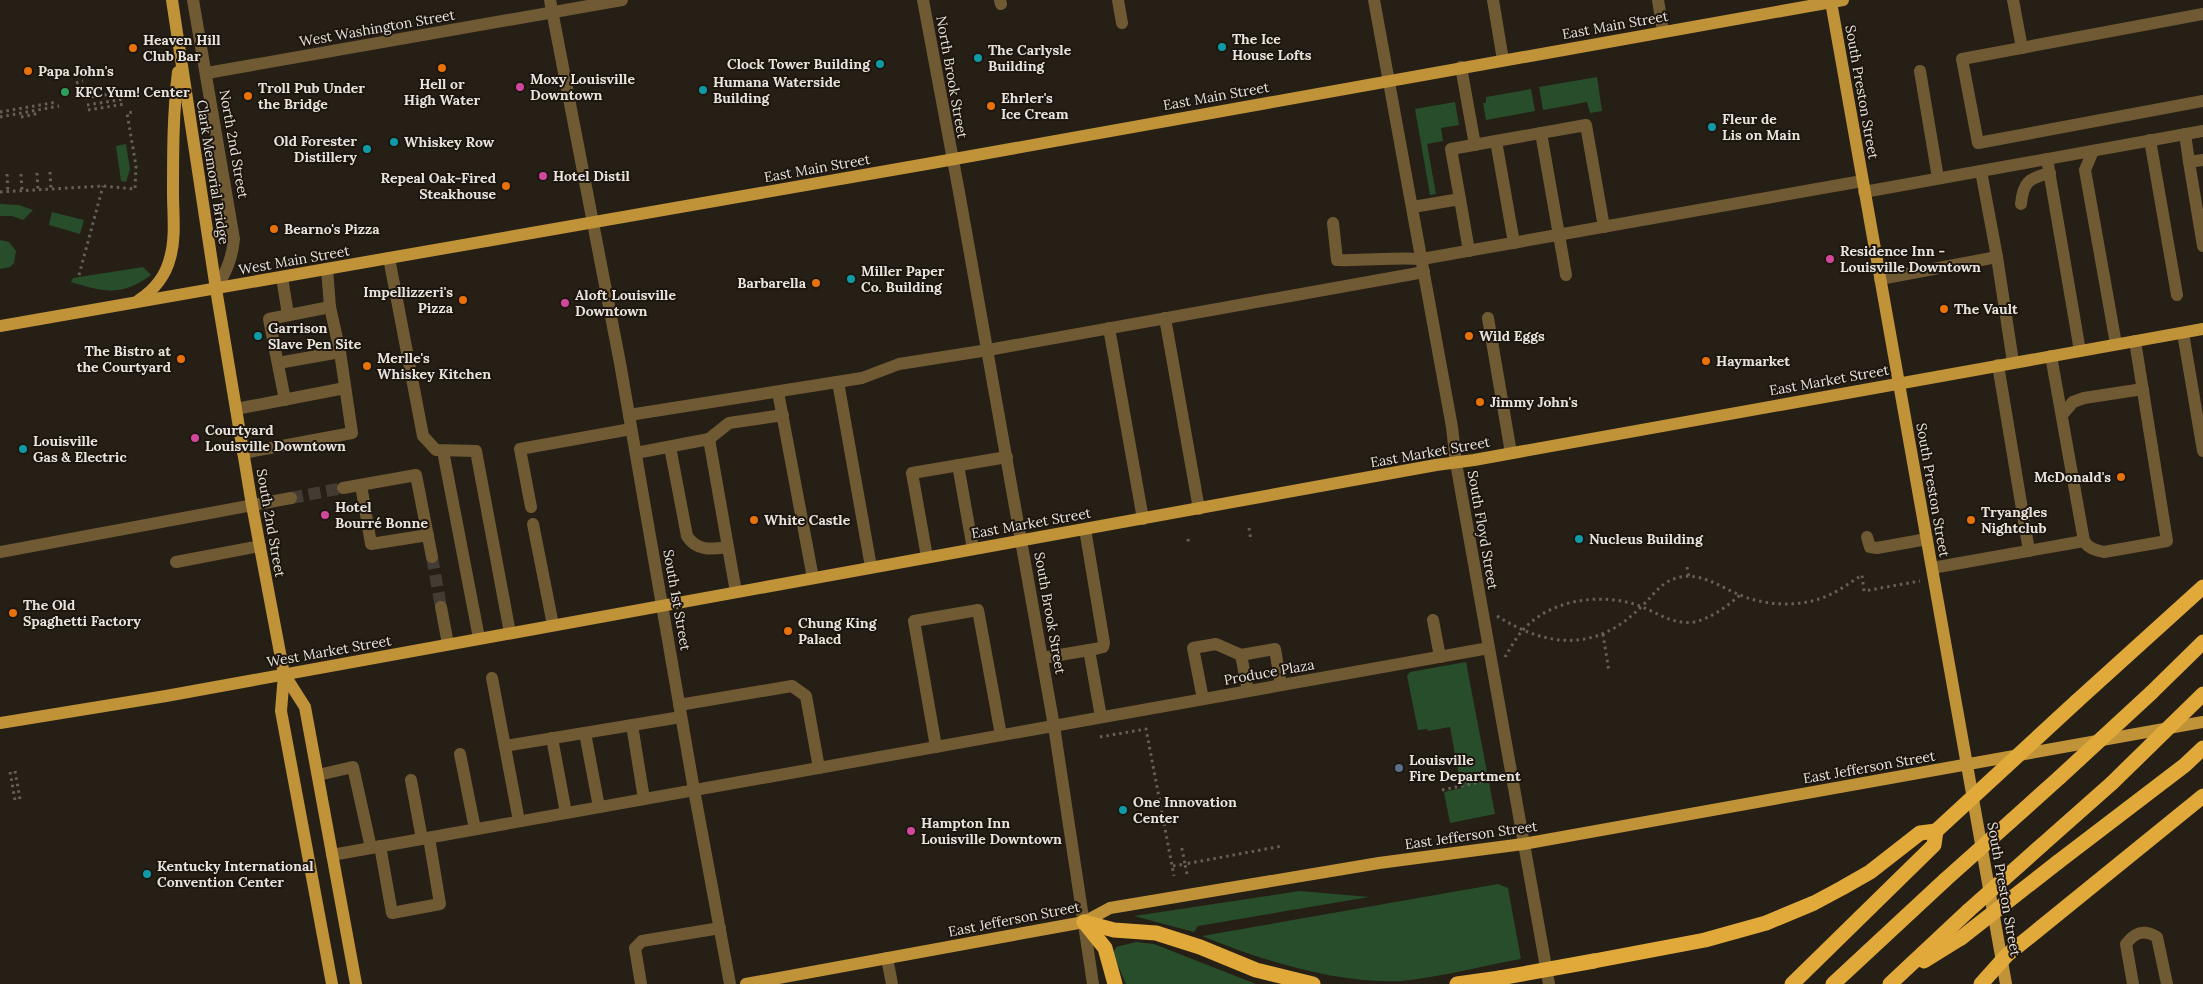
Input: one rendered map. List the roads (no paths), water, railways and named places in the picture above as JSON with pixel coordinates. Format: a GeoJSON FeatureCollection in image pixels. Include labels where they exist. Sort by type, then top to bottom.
{"type":"FeatureCollection","features":[{"type":"Feature","properties":{"kind":"highway"},"geometry":{"type":"LineString","coordinates":[[1457,984],[1500,978],[1706,940],[1766,923],[1814,903],[1870,872],[1920,833],[1936,831],[2203,587]]}},
{"type":"Feature","properties":{"kind":"highway"},"geometry":{"type":"LineString","coordinates":[[1833,984],[2151,693],[2203,642]]}},
{"type":"Feature","properties":{"kind":"highway"},"geometry":{"type":"LineString","coordinates":[[1892,982],[2112,782],[2203,694]]}},
{"type":"Feature","properties":{"kind":"highway"},"geometry":{"type":"LineString","coordinates":[[1892,982],[1961,938],[2186,765],[2203,748]]}},
{"type":"Feature","properties":{"kind":"highway"},"geometry":{"type":"LineString","coordinates":[[1981,984],[2008,955],[2203,796]]}},
{"type":"Feature","properties":{"kind":"highway"},"geometry":{"type":"LineString","coordinates":[[1792,984],[1934,845],[1936,831]]}},
{"type":"Feature","properties":{"kind":"highway"},"geometry":{"type":"LineString","coordinates":[[1084,922],[1105,948],[1115,984]]}},
{"type":"Feature","properties":{"kind":"highway"},"geometry":{"type":"LineString","coordinates":[[1084,922],[1114,930],[1141,930],[1156,933],[1200,947],[1256,970],[1312,984]]}},
{"type":"Feature","properties":{"kind":"main road","name":"Clark Memorial Bridge"},"geometry":{"type":"LineString","coordinates":[[172,0],[216,289]]}},
{"type":"Feature","properties":{"kind":"main road","name":"East Main Street"},"geometry":{"type":"LineString","coordinates":[[594,222],[1835,1]]}},
{"type":"Feature","properties":{"kind":"main road","name":"South Preston Street"},"geometry":{"type":"LineString","coordinates":[[1835,1],[1863,186],[2006,984]]}},
{"type":"Feature","properties":{"kind":"main road"},"geometry":{"type":"LineString","coordinates":[[135,302],[153,289],[160,280],[171,258],[173,241],[173,115],[180,57]]}},
{"type":"Feature","properties":{"kind":"main road","name":"West Main Street"},"geometry":{"type":"LineString","coordinates":[[0,326],[594,222]]}},
{"type":"Feature","properties":{"kind":"main road","name":"South 2nd Street"},"geometry":{"type":"LineString","coordinates":[[216,289],[252,505],[284,674],[281,711],[332,984]]}},
{"type":"Feature","properties":{"kind":"main road","name":"East Market Street"},"geometry":{"type":"LineString","coordinates":[[662,604],[2203,329]]}},
{"type":"Feature","properties":{"kind":"main road","name":"West Market Street"},"geometry":{"type":"LineString","coordinates":[[0,723],[284,674],[662,604]]}},
{"type":"Feature","properties":{"kind":"main road","name":"South 2nd Street"},"geometry":{"type":"LineString","coordinates":[[284,674],[305,707],[356,984]]}},
{"type":"Feature","properties":{"kind":"main road","name":"East Jefferson Street"},"geometry":{"type":"LineString","coordinates":[[746,984],[1084,922],[1110,908],[1379,863],[1523,844],[2203,722]]}},
{"type":"Feature","properties":{"kind":"street","name":"North 2nd Street"},"geometry":{"type":"LineString","coordinates":[[194,0],[234,239],[232,258],[226,273],[216,289]]}},
{"type":"Feature","properties":{"kind":"street","name":"West Washington Street"},"geometry":{"type":"LineString","coordinates":[[207,73],[551,6],[622,0]]}},
{"type":"Feature","properties":{"kind":"street","name":"North Brook Street"},"geometry":{"type":"LineString","coordinates":[[923,0],[952,159]]}},
{"type":"Feature","properties":{"kind":"street"},"geometry":{"type":"LineString","coordinates":[[1118,0],[1122,23]]}},
{"type":"Feature","properties":{"kind":"street","name":"South Floyd Street"},"geometry":{"type":"LineString","coordinates":[[1374,0],[1452,427],[1456,463],[1548,984]]}},
{"type":"Feature","properties":{"kind":"street"},"geometry":{"type":"LineString","coordinates":[[1492,0],[1503,60]]}},
{"type":"Feature","properties":{"kind":"street"},"geometry":{"type":"LineString","coordinates":[[1658,0],[1663,31]]}},
{"type":"Feature","properties":{"kind":"street"},"geometry":{"type":"LineString","coordinates":[[2013,0],[2022,48]]}},
{"type":"Feature","properties":{"kind":"street","name":"South 1st Street"},"geometry":{"type":"LineString","coordinates":[[551,6],[594,222],[730,984]]}},
{"type":"Feature","properties":{"kind":"street"},"geometry":{"type":"LineString","coordinates":[[2203,14],[1962,59],[1978,143],[2203,101]]}},
{"type":"Feature","properties":{"kind":"street"},"geometry":{"type":"LineString","coordinates":[[1462,67],[1475,144]]}},
{"type":"Feature","properties":{"kind":"street"},"geometry":{"type":"LineString","coordinates":[[1920,71],[1938,178]]}},
{"type":"Feature","properties":{"kind":"street"},"geometry":{"type":"LineString","coordinates":[[1470,251],[1452,149],[1496,140],[1586,125],[1604,227]]}},
{"type":"Feature","properties":{"kind":"street"},"geometry":{"type":"LineString","coordinates":[[629,415],[862,378],[899,364],[1165,318],[1423,265],[1470,251],[1514,243],[1604,227],[1712,214],[1863,186],[1938,178],[2203,131]]}},
{"type":"Feature","properties":{"kind":"street"},"geometry":{"type":"LineString","coordinates":[[1541,133],[1566,275]]}},
{"type":"Feature","properties":{"kind":"street"},"geometry":{"type":"LineString","coordinates":[[2185,134],[2203,246]]}},
{"type":"Feature","properties":{"kind":"street"},"geometry":{"type":"LineString","coordinates":[[1496,140],[1514,243]]}},
{"type":"Feature","properties":{"kind":"street"},"geometry":{"type":"LineString","coordinates":[[2150,140],[2177,295]]}},
{"type":"Feature","properties":{"kind":"street"},"geometry":{"type":"LineString","coordinates":[[2093,151],[2085,170],[2116,344]]}},
{"type":"Feature","properties":{"kind":"street","name":"South Brook Street"},"geometry":{"type":"LineString","coordinates":[[952,159],[988,350],[1054,726],[1062,789],[1093,984]]}},
{"type":"Feature","properties":{"kind":"street"},"geometry":{"type":"LineString","coordinates":[[2047,159],[2080,351]]}},
{"type":"Feature","properties":{"kind":"street"},"geometry":{"type":"LineString","coordinates":[[2189,162],[2203,160]]}},
{"type":"Feature","properties":{"kind":"street"},"geometry":{"type":"LineString","coordinates":[[1981,171],[1997,257],[2012,362]]}},
{"type":"Feature","properties":{"kind":"street"},"geometry":{"type":"LineString","coordinates":[[2021,204],[2022,190],[2026,183],[2038,176],[2050,173]]}},
{"type":"Feature","properties":{"kind":"street"},"geometry":{"type":"LineString","coordinates":[[1413,207],[1460,199]]}},
{"type":"Feature","properties":{"kind":"street"},"geometry":{"type":"LineString","coordinates":[[1333,223],[1337,260],[1363,261],[1395,258],[1423,265]]}},
{"type":"Feature","properties":{"kind":"street"},"geometry":{"type":"LineString","coordinates":[[1880,279],[1997,257]]}},
{"type":"Feature","properties":{"kind":"street"},"geometry":{"type":"LineString","coordinates":[[389,258],[424,436],[436,450],[476,451],[510,633]]}},
{"type":"Feature","properties":{"kind":"street"},"geometry":{"type":"LineString","coordinates":[[244,453],[352,434],[340,352],[330,308],[327,269]]}},
{"type":"Feature","properties":{"kind":"street"},"geometry":{"type":"LineString","coordinates":[[282,277],[288,315]]}},
{"type":"Feature","properties":{"kind":"street"},"geometry":{"type":"LineString","coordinates":[[285,400],[269,319],[330,308]]}},
{"type":"Feature","properties":{"kind":"street"},"geometry":{"type":"LineString","coordinates":[[1165,318],[1199,509]]}},
{"type":"Feature","properties":{"kind":"street"},"geometry":{"type":"LineString","coordinates":[[1488,318],[1511,453]]}},
{"type":"Feature","properties":{"kind":"street"},"geometry":{"type":"LineString","coordinates":[[1108,328],[1143,519]]}},
{"type":"Feature","properties":{"kind":"street"},"geometry":{"type":"LineString","coordinates":[[2183,333],[2203,451]]}},
{"type":"Feature","properties":{"kind":"street"},"geometry":{"type":"LineString","coordinates":[[2051,356],[2084,541],[2095,550],[2104,552],[2167,541],[2135,341]]}},
{"type":"Feature","properties":{"kind":"street"},"geometry":{"type":"LineString","coordinates":[[278,364],[340,352]]}},
{"type":"Feature","properties":{"kind":"street"},"geometry":{"type":"LineString","coordinates":[[1998,365],[2029,551]]}},
{"type":"Feature","properties":{"kind":"street"},"geometry":{"type":"LineString","coordinates":[[838,382],[871,567]]}},
{"type":"Feature","properties":{"kind":"street"},"geometry":{"type":"LineString","coordinates":[[236,409],[345,388]]}},
{"type":"Feature","properties":{"kind":"street"},"geometry":{"type":"LineString","coordinates":[[2062,415],[2073,402],[2084,398],[2143,389]]}},
{"type":"Feature","properties":{"kind":"street"},"geometry":{"type":"LineString","coordinates":[[778,392],[813,578]]}},
{"type":"Feature","properties":{"kind":"street"},"geometry":{"type":"LineString","coordinates":[[636,453],[708,439],[728,423],[782,415]]}},
{"type":"Feature","properties":{"kind":"street"},"geometry":{"type":"LineString","coordinates":[[531,507],[520,449],[631,428]]}},
{"type":"Feature","properties":{"kind":"street"},"geometry":{"type":"LineString","coordinates":[[708,439],[736,592]]}},
{"type":"Feature","properties":{"kind":"street"},"geometry":{"type":"LineString","coordinates":[[670,447],[688,536],[691,542],[706,549],[728,547]]}},
{"type":"Feature","properties":{"kind":"street"},"geometry":{"type":"LineString","coordinates":[[443,451],[479,638]]}},
{"type":"Feature","properties":{"kind":"street"},"geometry":{"type":"LineString","coordinates":[[927,557],[912,473],[1007,457]]}},
{"type":"Feature","properties":{"kind":"street"},"geometry":{"type":"LineString","coordinates":[[958,465],[973,549]]}},
{"type":"Feature","properties":{"kind":"street"},"geometry":{"type":"LineString","coordinates":[[343,488],[416,475],[432,556]]}},
{"type":"Feature","properties":{"kind":"street"},"geometry":{"type":"LineString","coordinates":[[361,485],[371,544],[428,535]]}},
{"type":"Feature","properties":{"kind":"street"},"geometry":{"type":"LineString","coordinates":[[0,552],[291,498]]}},
{"type":"Feature","properties":{"kind":"street"},"geometry":{"type":"LineString","coordinates":[[533,524],[553,625]]}},
{"type":"Feature","properties":{"kind":"street"},"geometry":{"type":"LineString","coordinates":[[1042,658],[1103,647],[1104,643],[1085,529]]}},
{"type":"Feature","properties":{"kind":"street"},"geometry":{"type":"LineString","coordinates":[[1867,537],[1870,547],[1877,548],[1927,539]]}},
{"type":"Feature","properties":{"kind":"street"},"geometry":{"type":"LineString","coordinates":[[1933,573],[2029,551],[2084,541]]}},
{"type":"Feature","properties":{"kind":"street"},"geometry":{"type":"LineString","coordinates":[[176,562],[260,546]]}},
{"type":"Feature","properties":{"kind":"street"},"geometry":{"type":"LineString","coordinates":[[441,607],[448,644]]}},
{"type":"Feature","properties":{"kind":"street"},"geometry":{"type":"LineString","coordinates":[[936,747],[914,621],[978,610],[1001,735]]}},
{"type":"Feature","properties":{"kind":"street"},"geometry":{"type":"LineString","coordinates":[[1433,620],[1440,657]]}},
{"type":"Feature","properties":{"kind":"street"},"geometry":{"type":"LineString","coordinates":[[1203,699],[1193,648],[1216,644],[1241,655],[1274,649],[1281,685]]}},
{"type":"Feature","properties":{"kind":"street","name":"Produce Plaza"},"geometry":{"type":"LineString","coordinates":[[332,855],[1489,648]]}},
{"type":"Feature","properties":{"kind":"street"},"geometry":{"type":"LineString","coordinates":[[1089,650],[1101,717]]}},
{"type":"Feature","properties":{"kind":"street"},"geometry":{"type":"LineString","coordinates":[[1241,655],[1248,691]]}},
{"type":"Feature","properties":{"kind":"street"},"geometry":{"type":"LineString","coordinates":[[492,678],[519,821]]}},
{"type":"Feature","properties":{"kind":"street"},"geometry":{"type":"LineString","coordinates":[[505,746],[632,725],[680,711],[792,686],[806,696],[819,768]]}},
{"type":"Feature","properties":{"kind":"street"},"geometry":{"type":"LineString","coordinates":[[632,725],[644,799]]}},
{"type":"Feature","properties":{"kind":"street"},"geometry":{"type":"LineString","coordinates":[[586,732],[599,807]]}},
{"type":"Feature","properties":{"kind":"street"},"geometry":{"type":"LineString","coordinates":[[552,738],[566,813]]}},
{"type":"Feature","properties":{"kind":"street"},"geometry":{"type":"LineString","coordinates":[[460,754],[474,829]]}},
{"type":"Feature","properties":{"kind":"street"},"geometry":{"type":"LineString","coordinates":[[318,775],[354,767],[392,913],[440,904],[411,780]]}},
{"type":"Feature","properties":{"kind":"street"},"geometry":{"type":"LineString","coordinates":[[641,984],[635,948],[642,942],[720,928]]}},
{"type":"Feature","properties":{"kind":"street"},"geometry":{"type":"LineString","coordinates":[[2133,984],[2126,944],[2138,933],[2148,932],[2157,937],[2167,984]]}},
{"type":"Feature","properties":{"kind":"street"},"geometry":{"type":"LineString","coordinates":[[887,958],[892,984]]}},
{"type":"Feature","properties":{"kind":"tunnel"},"geometry":{"type":"LineString","coordinates":[[291,498],[343,488]]}},
{"type":"Feature","properties":{"kind":"tunnel"},"geometry":{"type":"LineString","coordinates":[[432,557],[441,607]]}},
{"type":"Feature","properties":{"kind":"place","name":"The Ice House Lofts"},"geometry":{"type":"Point","coordinates":[1222,47]}},
{"type":"Feature","properties":{"kind":"place","name":"Heaven Hill Club Bar"},"geometry":{"type":"Point","coordinates":[133,48]}},
{"type":"Feature","properties":{"kind":"place","name":"The Carlysle Building"},"geometry":{"type":"Point","coordinates":[978,58]}},
{"type":"Feature","properties":{"kind":"place","name":"Clock Tower Building"},"geometry":{"type":"Point","coordinates":[880,64]}},
{"type":"Feature","properties":{"kind":"place","name":"Hell or High Water"},"geometry":{"type":"Point","coordinates":[442,68]}},
{"type":"Feature","properties":{"kind":"place","name":"Papa John's"},"geometry":{"type":"Point","coordinates":[28,71]}},
{"type":"Feature","properties":{"kind":"place","name":"Moxy Louisville Downtown"},"geometry":{"type":"Point","coordinates":[520,87]}},
{"type":"Feature","properties":{"kind":"place","name":"Humana Waterside Building"},"geometry":{"type":"Point","coordinates":[703,90]}},
{"type":"Feature","properties":{"kind":"place","name":"KFC Yum! Center"},"geometry":{"type":"Point","coordinates":[65,92]}},
{"type":"Feature","properties":{"kind":"place","name":"Troll Pub Under the Bridge"},"geometry":{"type":"Point","coordinates":[248,96]}},
{"type":"Feature","properties":{"kind":"place","name":"Ehrler's Ice Cream"},"geometry":{"type":"Point","coordinates":[991,106]}},
{"type":"Feature","properties":{"kind":"place","name":"Fleur de Lis on Main"},"geometry":{"type":"Point","coordinates":[1712,127]}},
{"type":"Feature","properties":{"kind":"place","name":"Whiskey Row"},"geometry":{"type":"Point","coordinates":[394,142]}},
{"type":"Feature","properties":{"kind":"place","name":"Old Forester Distillery"},"geometry":{"type":"Point","coordinates":[367,149]}},
{"type":"Feature","properties":{"kind":"place","name":"Hotel Distil"},"geometry":{"type":"Point","coordinates":[543,176]}},
{"type":"Feature","properties":{"kind":"place","name":"Repeal Oak-Fired Steakhouse"},"geometry":{"type":"Point","coordinates":[506,186]}},
{"type":"Feature","properties":{"kind":"place","name":"Bearno's Pizza"},"geometry":{"type":"Point","coordinates":[274,229]}},
{"type":"Feature","properties":{"kind":"place","name":"Residence Inn - Louisville Downtown"},"geometry":{"type":"Point","coordinates":[1830,259]}},
{"type":"Feature","properties":{"kind":"place","name":"Miller Paper Co. Building"},"geometry":{"type":"Point","coordinates":[851,279]}},
{"type":"Feature","properties":{"kind":"place","name":"Barbarella"},"geometry":{"type":"Point","coordinates":[816,283]}},
{"type":"Feature","properties":{"kind":"place","name":"Impellizzeri's Pizza"},"geometry":{"type":"Point","coordinates":[463,300]}},
{"type":"Feature","properties":{"kind":"place","name":"Aloft Louisville Downtown"},"geometry":{"type":"Point","coordinates":[565,303]}},
{"type":"Feature","properties":{"kind":"place","name":"The Vault"},"geometry":{"type":"Point","coordinates":[1944,309]}},
{"type":"Feature","properties":{"kind":"place","name":"Garrison Slave Pen Site"},"geometry":{"type":"Point","coordinates":[258,336]}},
{"type":"Feature","properties":{"kind":"place","name":"Wild Eggs"},"geometry":{"type":"Point","coordinates":[1469,336]}},
{"type":"Feature","properties":{"kind":"place","name":"The Bistro at the Courtyard"},"geometry":{"type":"Point","coordinates":[181,359]}},
{"type":"Feature","properties":{"kind":"place","name":"Haymarket"},"geometry":{"type":"Point","coordinates":[1706,361]}},
{"type":"Feature","properties":{"kind":"place","name":"Merlle's Whiskey Kitchen"},"geometry":{"type":"Point","coordinates":[367,366]}},
{"type":"Feature","properties":{"kind":"place","name":"Jimmy John's"},"geometry":{"type":"Point","coordinates":[1480,402]}},
{"type":"Feature","properties":{"kind":"place","name":"Courtyard Louisville Downtown"},"geometry":{"type":"Point","coordinates":[195,438]}},
{"type":"Feature","properties":{"kind":"place","name":"Louisville Gas & Electric"},"geometry":{"type":"Point","coordinates":[23,449]}},
{"type":"Feature","properties":{"kind":"place","name":"McDonald's"},"geometry":{"type":"Point","coordinates":[2121,477]}},
{"type":"Feature","properties":{"kind":"place","name":"Hotel Bourré Bonne"},"geometry":{"type":"Point","coordinates":[325,515]}},
{"type":"Feature","properties":{"kind":"place","name":"White Castle"},"geometry":{"type":"Point","coordinates":[754,520]}},
{"type":"Feature","properties":{"kind":"place","name":"Tryangles Nightclub"},"geometry":{"type":"Point","coordinates":[1971,520]}},
{"type":"Feature","properties":{"kind":"place","name":"Nucleus Building"},"geometry":{"type":"Point","coordinates":[1579,539]}},
{"type":"Feature","properties":{"kind":"place","name":"The Old Spaghetti Factory"},"geometry":{"type":"Point","coordinates":[13,613]}},
{"type":"Feature","properties":{"kind":"place","name":"Chung King Palacd"},"geometry":{"type":"Point","coordinates":[788,631]}},
{"type":"Feature","properties":{"kind":"place","name":"Louisville Fire Department"},"geometry":{"type":"Point","coordinates":[1399,768]}},
{"type":"Feature","properties":{"kind":"place","name":"One Innovation Center"},"geometry":{"type":"Point","coordinates":[1123,810]}},
{"type":"Feature","properties":{"kind":"place","name":"Hampton Inn Louisville Downtown"},"geometry":{"type":"Point","coordinates":[911,831]}},
{"type":"Feature","properties":{"kind":"place","name":"Kentucky International Convention Center"},"geometry":{"type":"Point","coordinates":[147,874]}}]}
